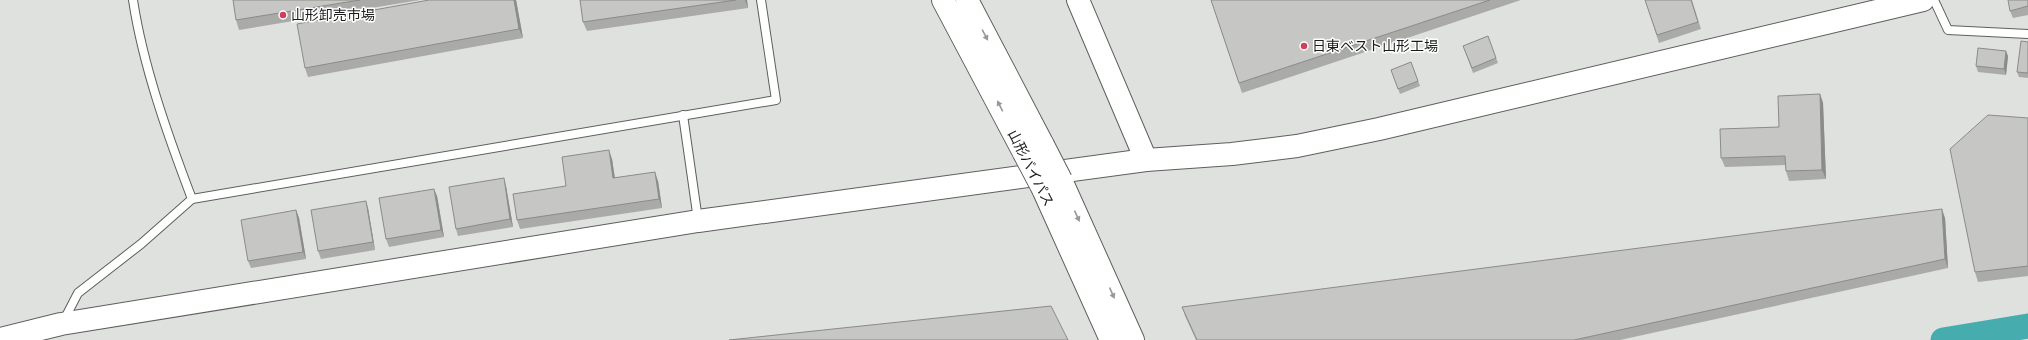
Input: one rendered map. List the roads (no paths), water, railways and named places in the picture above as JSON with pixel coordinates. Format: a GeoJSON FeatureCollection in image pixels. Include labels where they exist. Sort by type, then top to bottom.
{"type":"FeatureCollection","features":[{"type":"Feature","properties":{"kind":"main road","name":"山形バイパス"},"geometry":{"type":"LineString","coordinates":[[943,0],[1034,149]]}},
{"type":"Feature","properties":{"kind":"main road","name":"山形バイパス"},"geometry":{"type":"LineString","coordinates":[[967,0],[1034,149],[1087,261],[1133,340]]}},
{"type":"Feature","properties":{"kind":"main road"},"geometry":{"type":"LineString","coordinates":[[1078,0],[1146,160]]}},
{"type":"Feature","properties":{"kind":"main road"},"geometry":{"type":"LineString","coordinates":[[0,338],[61,324],[698,220],[1146,160],[1232,154],[1290,146],[1380,129],[1923,0]]}},
{"type":"Feature","properties":{"kind":"main road","name":"山形バイパス"},"geometry":{"type":"LineString","coordinates":[[1087,261],[1111,340]]}},
{"type":"Feature","properties":{"kind":"lane"},"geometry":{"type":"LineString","coordinates":[[133,0],[137,23],[169,138],[192,199]]}},
{"type":"Feature","properties":{"kind":"lane"},"geometry":{"type":"LineString","coordinates":[[61,324],[78,293],[141,244],[192,199],[776,100],[761,0]]}},
{"type":"Feature","properties":{"kind":"lane"},"geometry":{"type":"LineString","coordinates":[[1934,0],[1948,30],[2028,34]]}},
{"type":"Feature","properties":{"kind":"lane"},"geometry":{"type":"LineString","coordinates":[[683,115],[698,220]]}},
{"type":"Feature","properties":{"kind":"waterway"},"geometry":{"type":"LineString","coordinates":[[1943,340],[2028,326]]}},
{"type":"Feature","properties":{"kind":"place","name":"山形卸売市場"},"geometry":{"type":"Point","coordinates":[283,15]}},
{"type":"Feature","properties":{"kind":"place","name":"日東ベスト山形工場"},"geometry":{"type":"Point","coordinates":[1304,46]}}]}
